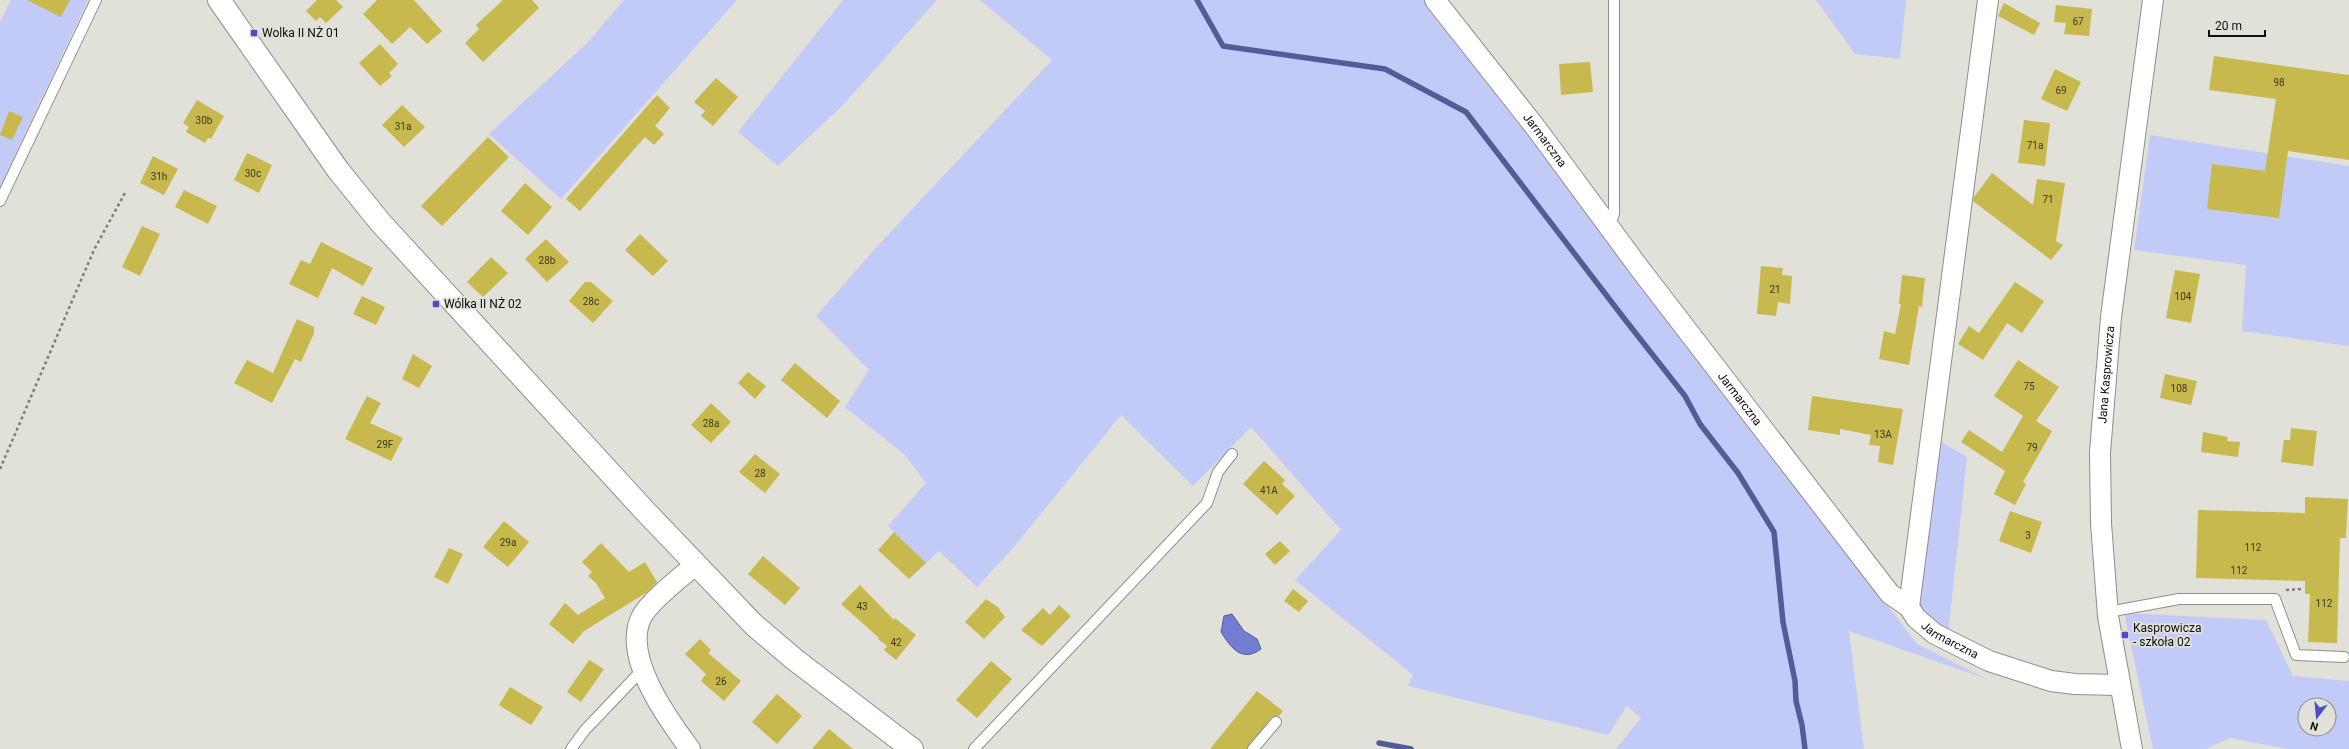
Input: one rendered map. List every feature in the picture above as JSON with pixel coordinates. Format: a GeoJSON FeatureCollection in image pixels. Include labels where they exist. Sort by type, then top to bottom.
{"type":"FeatureCollection","features":[{"type":"Feature","properties":{"kind":"street"},"geometry":{"type":"LineString","coordinates":[[219,0],[309,130],[380,222],[695,565],[736,609],[779,646],[912,749]]}},
{"type":"Feature","properties":{"kind":"street","name":"Jarmarczna"},"geometry":{"type":"LineString","coordinates":[[1435,0],[1536,128],[1606,224],[1890,594],[1909,607],[1916,618],[1946,641],[2016,671],[2038,678],[2064,683],[2119,685]]}},
{"type":"Feature","properties":{"kind":"street"},"geometry":{"type":"LineString","coordinates":[[1909,607],[1988,0]]}},
{"type":"Feature","properties":{"kind":"street","name":"Jana Kasprowicza"},"geometry":{"type":"LineString","coordinates":[[2132,749],[2119,685],[2108,612],[2100,495],[2103,397],[2116,272],[2153,0]]}},
{"type":"Feature","properties":{"kind":"street"},"geometry":{"type":"LineString","coordinates":[[690,749],[668,715],[643,669],[637,640],[642,616],[695,565]]}},
{"type":"Feature","properties":{"kind":"lane"},"geometry":{"type":"LineString","coordinates":[[0,200],[96,0]]}},
{"type":"Feature","properties":{"kind":"lane"},"geometry":{"type":"LineString","coordinates":[[1606,224],[1611,221],[1614,214],[1614,0]]}},
{"type":"Feature","properties":{"kind":"lane"},"geometry":{"type":"LineString","coordinates":[[974,749],[1207,503],[1218,472],[1232,454]]}},
{"type":"Feature","properties":{"kind":"lane"},"geometry":{"type":"LineString","coordinates":[[2108,612],[2180,599],[2275,599],[2296,655],[2344,657]]}},
{"type":"Feature","properties":{"kind":"lane"},"geometry":{"type":"LineString","coordinates":[[571,749],[585,730],[643,669]]}},
{"type":"Feature","properties":{"kind":"lane"},"geometry":{"type":"LineString","coordinates":[[1253,749],[1276,722]]}},
{"type":"Feature","properties":{"kind":"path"},"geometry":{"type":"LineString","coordinates":[[0,470],[94,250],[126,191]]}},
{"type":"Feature","properties":{"kind":"shaded area"},"geometry":{"type":"Polygon","coordinates":[[[11,0],[88,0],[0,186],[0,22],[11,0]]]}},
{"type":"Feature","properties":{"kind":"shaded area"},"geometry":{"type":"Polygon","coordinates":[[[624,0],[737,0],[561,199],[489,134],[588,42],[624,0]]]}},
{"type":"Feature","properties":{"kind":"shaded area"},"geometry":{"type":"Polygon","coordinates":[[[843,0],[937,0],[842,106],[778,166],[738,132],[843,0]]]}},
{"type":"Feature","properties":{"kind":"shaded area"},"geometry":{"type":"Polygon","coordinates":[[[980,0],[1423,0],[1537,144],[1917,644],[1987,679],[1849,631],[1864,749],[1616,749],[1641,718],[1627,706],[1608,735],[1408,686],[1413,675],[1295,580],[1341,530],[1251,427],[1193,486],[1121,415],[1014,547],[977,587],[939,551],[926,563],[888,526],[926,483],[905,455],[845,407],[869,370],[816,316],[872,252],[1052,60],[980,0]]]}},
{"type":"Feature","properties":{"kind":"shaded area"},"geometry":{"type":"Polygon","coordinates":[[[1816,0],[1906,0],[1900,59],[1855,54],[1816,0]]]}},
{"type":"Feature","properties":{"kind":"shaded area"},"geometry":{"type":"Polygon","coordinates":[[[2150,135],[2349,166],[2349,346],[2242,331],[2246,265],[2134,250],[2150,135]]]}},
{"type":"Feature","properties":{"kind":"shaded area"},"geometry":{"type":"Polygon","coordinates":[[[1936,439],[1967,457],[1948,636],[1918,610],[1936,439]]]}},
{"type":"Feature","properties":{"kind":"shaded area"},"geometry":{"type":"Polygon","coordinates":[[[2124,613],[2266,620],[2293,676],[2349,681],[2349,749],[2288,749],[2230,738],[2206,749],[2153,749],[2124,613]]]}},
{"type":"Feature","properties":{"kind":"water"},"geometry":{"type":"Polygon","coordinates":[[[1232,614],[1244,631],[1257,639],[1261,649],[1254,653],[1243,654],[1233,648],[1221,632],[1224,616],[1232,614]]]}},
{"type":"Feature","properties":{"kind":"building"},"geometry":{"type":"Polygon","coordinates":[[[27,0],[70,0],[61,17],[27,0]]]}},
{"type":"Feature","properties":{"kind":"building"},"geometry":{"type":"Polygon","coordinates":[[[317,0],[336,0],[343,7],[326,23],[320,17],[316,21],[306,11],[317,0]]]}},
{"type":"Feature","properties":{"kind":"building"},"geometry":{"type":"Polygon","coordinates":[[[377,0],[414,0],[442,31],[427,44],[410,27],[392,44],[363,14],[377,0]]]}},
{"type":"Feature","properties":{"kind":"building"},"geometry":{"type":"Polygon","coordinates":[[[503,0],[532,0],[539,8],[483,62],[465,43],[479,29],[476,25],[503,0]]]}},
{"type":"Feature","properties":{"kind":"building"},"geometry":{"type":"Polygon","coordinates":[[[2004,3],[2040,23],[2034,35],[1998,16],[2004,3]]]}},
{"type":"Feature","properties":{"kind":"building"},"geometry":{"type":"Polygon","coordinates":[[[2056,5],[2092,9],[2089,36],[2064,34],[2066,23],[2054,22],[2056,5]]]}},
{"type":"Feature","properties":{"kind":"building"},"geometry":{"type":"Polygon","coordinates":[[[380,44],[398,64],[389,73],[392,76],[380,86],[359,63],[380,44]]]}},
{"type":"Feature","properties":{"kind":"building"},"geometry":{"type":"Polygon","coordinates":[[[2214,56],[2349,75],[2349,160],[2288,151],[2279,218],[2207,209],[2212,164],[2265,171],[2276,99],[2209,90],[2214,56]]]}},
{"type":"Feature","properties":{"kind":"building"},"geometry":{"type":"Polygon","coordinates":[[[1590,62],[1593,92],[1561,95],[1559,64],[1590,62]]]}},
{"type":"Feature","properties":{"kind":"building"},"geometry":{"type":"Polygon","coordinates":[[[2055,69],[2081,82],[2067,111],[2041,99],[2055,69]]]}},
{"type":"Feature","properties":{"kind":"building"},"geometry":{"type":"Polygon","coordinates":[[[716,78],[738,97],[713,126],[701,116],[705,111],[694,102],[716,78]]]}},
{"type":"Feature","properties":{"kind":"building"},"geometry":{"type":"Polygon","coordinates":[[[657,95],[670,108],[655,126],[664,134],[654,145],[645,137],[580,211],[566,199],[657,95]]]}},
{"type":"Feature","properties":{"kind":"building"},"geometry":{"type":"Polygon","coordinates":[[[197,100],[224,116],[211,139],[208,138],[205,143],[186,132],[189,127],[183,123],[197,100]]]}},
{"type":"Feature","properties":{"kind":"building"},"geometry":{"type":"Polygon","coordinates":[[[402,105],[425,127],[404,147],[382,125],[402,105]]]}},
{"type":"Feature","properties":{"kind":"building"},"geometry":{"type":"Polygon","coordinates":[[[9,111],[23,117],[12,140],[0,135],[9,111]]]}},
{"type":"Feature","properties":{"kind":"building"},"geometry":{"type":"Polygon","coordinates":[[[2024,120],[2050,123],[2045,166],[2018,163],[2024,120]]]}},
{"type":"Feature","properties":{"kind":"building"},"geometry":{"type":"Polygon","coordinates":[[[488,137],[509,157],[442,226],[421,206],[488,137]]]}},
{"type":"Feature","properties":{"kind":"building"},"geometry":{"type":"Polygon","coordinates":[[[247,153],[272,165],[259,193],[234,180],[247,153]]]}},
{"type":"Feature","properties":{"kind":"building"},"geometry":{"type":"Polygon","coordinates":[[[153,156],[178,169],[164,195],[140,183],[153,156]]]}},
{"type":"Feature","properties":{"kind":"building"},"geometry":{"type":"Polygon","coordinates":[[[1992,173],[2033,205],[2037,179],[2065,183],[2056,241],[2063,245],[2051,260],[1973,201],[1974,197],[1992,173]]]}},
{"type":"Feature","properties":{"kind":"building"},"geometry":{"type":"Polygon","coordinates":[[[525,183],[552,207],[528,235],[501,211],[525,183]]]}},
{"type":"Feature","properties":{"kind":"building"},"geometry":{"type":"Polygon","coordinates":[[[184,190],[217,206],[208,224],[175,207],[184,190]]]}},
{"type":"Feature","properties":{"kind":"building"},"geometry":{"type":"Polygon","coordinates":[[[142,226],[160,234],[140,276],[122,267],[142,226]]]}},
{"type":"Feature","properties":{"kind":"building"},"geometry":{"type":"Polygon","coordinates":[[[640,234],[668,261],[653,276],[625,250],[640,234]]]}},
{"type":"Feature","properties":{"kind":"building"},"geometry":{"type":"Polygon","coordinates":[[[546,239],[569,262],[547,282],[525,259],[546,239]]]}},
{"type":"Feature","properties":{"kind":"building"},"geometry":{"type":"Polygon","coordinates":[[[321,242],[373,268],[363,286],[332,268],[318,298],[289,284],[301,260],[310,264],[321,242]]]}},
{"type":"Feature","properties":{"kind":"building"},"geometry":{"type":"Polygon","coordinates":[[[491,257],[508,273],[483,297],[467,282],[491,257]]]}},
{"type":"Feature","properties":{"kind":"building"},"geometry":{"type":"Polygon","coordinates":[[[1761,266],[1783,268],[1782,275],[1792,276],[1790,304],[1778,302],[1776,316],[1757,314],[1761,266]]]}},
{"type":"Feature","properties":{"kind":"building"},"geometry":{"type":"Polygon","coordinates":[[[2175,270],[2200,274],[2191,323],[2166,318],[2175,270]]]}},
{"type":"Feature","properties":{"kind":"building"},"geometry":{"type":"Polygon","coordinates":[[[1902,275],[1925,278],[1922,307],[1919,306],[1909,365],[1879,359],[1884,331],[1895,334],[1901,304],[1899,304],[1902,275]]]}},
{"type":"Feature","properties":{"kind":"building"},"geometry":{"type":"Polygon","coordinates":[[[585,282],[591,282],[613,301],[593,323],[569,301],[585,282]]]}},
{"type":"Feature","properties":{"kind":"building"},"geometry":{"type":"Polygon","coordinates":[[[2015,282],[2044,301],[2022,333],[2007,323],[1983,360],[1958,344],[1969,326],[1979,333],[2015,282]]]}},
{"type":"Feature","properties":{"kind":"building"},"geometry":{"type":"Polygon","coordinates":[[[362,296],[385,307],[376,325],[353,314],[362,296]]]}},
{"type":"Feature","properties":{"kind":"building"},"geometry":{"type":"Polygon","coordinates":[[[297,319],[314,327],[314,333],[301,362],[295,359],[272,403],[234,383],[247,360],[273,373],[297,319]]]}},
{"type":"Feature","properties":{"kind":"building"},"geometry":{"type":"Polygon","coordinates":[[[413,354],[432,366],[419,388],[402,379],[413,354]]]}},
{"type":"Feature","properties":{"kind":"building"},"geometry":{"type":"Polygon","coordinates":[[[2018,360],[2059,387],[2036,421],[2052,431],[2023,482],[2026,484],[2015,505],[1994,494],[2005,471],[1961,442],[1969,430],[2002,452],[2023,416],[1994,396],[2018,360]]]}},
{"type":"Feature","properties":{"kind":"building"},"geometry":{"type":"Polygon","coordinates":[[[795,363],[840,401],[827,418],[781,380],[795,363]]]}},
{"type":"Feature","properties":{"kind":"building"},"geometry":{"type":"Polygon","coordinates":[[[748,372],[766,386],[755,399],[738,383],[748,372]]]}},
{"type":"Feature","properties":{"kind":"building"},"geometry":{"type":"Polygon","coordinates":[[[2165,374],[2197,381],[2191,405],[2160,398],[2165,374]]]}},
{"type":"Feature","properties":{"kind":"building"},"geometry":{"type":"Polygon","coordinates":[[[367,396],[381,403],[370,423],[403,438],[391,461],[345,439],[367,396]]]}},
{"type":"Feature","properties":{"kind":"building"},"geometry":{"type":"Polygon","coordinates":[[[1812,396],[1903,409],[1893,465],[1878,462],[1880,446],[1869,445],[1871,435],[1840,429],[1840,435],[1808,430],[1812,396]]]}},
{"type":"Feature","properties":{"kind":"building"},"geometry":{"type":"Polygon","coordinates":[[[711,403],[731,422],[711,443],[691,425],[711,403]]]}},
{"type":"Feature","properties":{"kind":"building"},"geometry":{"type":"Polygon","coordinates":[[[2291,428],[2317,431],[2313,466],[2281,462],[2284,440],[2290,440],[2291,428]]]}},
{"type":"Feature","properties":{"kind":"building"},"geometry":{"type":"Polygon","coordinates":[[[2203,432],[2228,437],[2227,441],[2240,442],[2238,457],[2201,452],[2203,432]]]}},
{"type":"Feature","properties":{"kind":"building"},"geometry":{"type":"Polygon","coordinates":[[[755,454],[780,474],[765,493],[739,472],[755,454]]]}},
{"type":"Feature","properties":{"kind":"building"},"geometry":{"type":"Polygon","coordinates":[[[1264,461],[1285,480],[1282,484],[1295,496],[1277,515],[1243,484],[1264,461]]]}},
{"type":"Feature","properties":{"kind":"building"},"geometry":{"type":"Polygon","coordinates":[[[2305,497],[2348,499],[2346,538],[2340,538],[2337,643],[2308,642],[2310,594],[2305,594],[2305,581],[2196,578],[2198,510],[2305,513],[2305,497]]]}},
{"type":"Feature","properties":{"kind":"building"},"geometry":{"type":"Polygon","coordinates":[[[2010,511],[2042,522],[2031,553],[1999,541],[2010,511]]]}},
{"type":"Feature","properties":{"kind":"building"},"geometry":{"type":"Polygon","coordinates":[[[504,521],[529,542],[508,567],[483,547],[504,521]]]}},
{"type":"Feature","properties":{"kind":"building"},"geometry":{"type":"Polygon","coordinates":[[[894,532],[926,563],[909,579],[878,550],[894,532]]]}},
{"type":"Feature","properties":{"kind":"building"},"geometry":{"type":"Polygon","coordinates":[[[1280,541],[1290,551],[1275,565],[1265,554],[1280,541]]]}},
{"type":"Feature","properties":{"kind":"building"},"geometry":{"type":"Polygon","coordinates":[[[601,543],[629,572],[645,562],[657,582],[646,593],[584,631],[573,644],[549,624],[565,603],[578,615],[605,598],[596,583],[588,576],[592,572],[582,562],[601,543]]]}},
{"type":"Feature","properties":{"kind":"building"},"geometry":{"type":"Polygon","coordinates":[[[449,548],[463,554],[448,584],[434,577],[449,548]]]}},
{"type":"Feature","properties":{"kind":"building"},"geometry":{"type":"Polygon","coordinates":[[[763,556],[800,588],[785,605],[748,574],[763,556]]]}},
{"type":"Feature","properties":{"kind":"building"},"geometry":{"type":"Polygon","coordinates":[[[860,585],[894,620],[895,618],[916,635],[896,660],[884,650],[887,646],[841,604],[860,585]]]}},
{"type":"Feature","properties":{"kind":"building"},"geometry":{"type":"Polygon","coordinates":[[[1293,589],[1308,601],[1299,612],[1284,601],[1293,589]]]}},
{"type":"Feature","properties":{"kind":"building"},"geometry":{"type":"Polygon","coordinates":[[[986,599],[999,608],[1005,617],[984,639],[965,622],[986,599]]]}},
{"type":"Feature","properties":{"kind":"building"},"geometry":{"type":"Polygon","coordinates":[[[1059,605],[1071,616],[1042,646],[1021,630],[1043,608],[1050,615],[1059,605]]]}},
{"type":"Feature","properties":{"kind":"building"},"geometry":{"type":"Polygon","coordinates":[[[700,639],[711,650],[708,653],[741,681],[724,701],[701,681],[706,674],[685,654],[700,639]]]}},
{"type":"Feature","properties":{"kind":"building"},"geometry":{"type":"Polygon","coordinates":[[[589,660],[604,669],[581,702],[567,692],[589,660]]]}},
{"type":"Feature","properties":{"kind":"building"},"geometry":{"type":"Polygon","coordinates":[[[991,661],[1012,679],[977,718],[956,700],[991,661]]]}},
{"type":"Feature","properties":{"kind":"building"},"geometry":{"type":"Polygon","coordinates":[[[510,687],[543,707],[531,725],[499,705],[510,687]]]}},
{"type":"Feature","properties":{"kind":"building"},"geometry":{"type":"Polygon","coordinates":[[[1257,691],[1283,711],[1279,716],[1271,718],[1247,749],[1210,749],[1257,691]]]}},
{"type":"Feature","properties":{"kind":"building"},"geometry":{"type":"Polygon","coordinates":[[[777,694],[802,716],[777,744],[752,722],[777,694]]]}},
{"type":"Feature","properties":{"kind":"building"},"geometry":{"type":"Polygon","coordinates":[[[829,729],[853,749],[812,749],[829,729]]]}},
{"type":"Feature","properties":{"kind":"waterway"},"geometry":{"type":"LineString","coordinates":[[1197,0],[1223,46],[1385,69],[1466,112],[1685,396],[1700,424],[1738,473],[1774,532],[1783,622],[1795,681],[1796,701],[1802,725],[1805,749]]}},
{"type":"Feature","properties":{"kind":"waterway"},"geometry":{"type":"LineString","coordinates":[[1379,743],[1411,749]]}},
{"type":"Feature","properties":{"kind":"place","name":"Wolka II NŻ 01"},"geometry":{"type":"Point","coordinates":[254,33]}},
{"type":"Feature","properties":{"kind":"place","name":"Wólka II NŻ 02"},"geometry":{"type":"Point","coordinates":[436,304]}},
{"type":"Feature","properties":{"kind":"place","name":"Kasprowicza - szkoła 02"},"geometry":{"type":"Point","coordinates":[2125,635]}}]}
